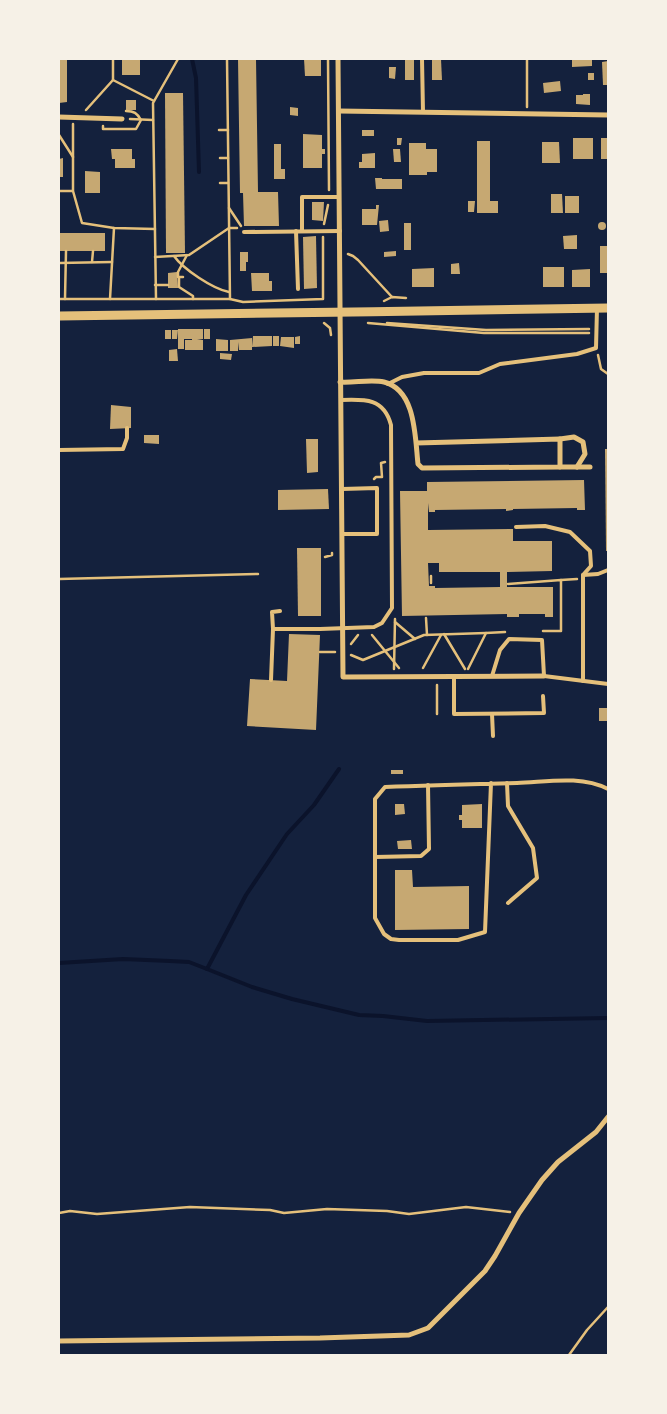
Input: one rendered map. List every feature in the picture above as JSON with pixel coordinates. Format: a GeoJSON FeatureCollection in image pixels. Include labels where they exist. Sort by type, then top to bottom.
{"type":"FeatureCollection","features":[{"type":"Feature","properties":{"kind":"street"},"geometry":{"type":"LineString","coordinates":[[338,59],[343,678],[544,676]]}},
{"type":"Feature","properties":{"kind":"street"},"geometry":{"type":"LineString","coordinates":[[338,111],[608,115]]}},
{"type":"Feature","properties":{"kind":"street"},"geometry":{"type":"LineString","coordinates":[[59,118],[122,119]]}},
{"type":"Feature","properties":{"kind":"street"},"geometry":{"type":"LineString","coordinates":[[59,316],[313,314],[608,308]]}},
{"type":"Feature","properties":{"kind":"street"},"geometry":{"type":"LineString","coordinates":[[340,382],[383,382],[401,392],[410,410],[418,464],[422,468],[590,467]]}},
{"type":"Feature","properties":{"kind":"street"},"geometry":{"type":"LineString","coordinates":[[416,443],[574,437],[583,442],[585,454],[577,467]]}},
{"type":"Feature","properties":{"kind":"street"},"geometry":{"type":"LineString","coordinates":[[560,439],[560,467]]}},
{"type":"Feature","properties":{"kind":"street"},"geometry":{"type":"LineString","coordinates":[[59,1341],[409,1335],[428,1328],[485,1271],[519,1213],[542,1180],[558,1162],[596,1132],[608,1117]]}},
{"type":"Feature","properties":{"kind":"lane"},"geometry":{"type":"LineString","coordinates":[[422,59],[423,112]]}},
{"type":"Feature","properties":{"kind":"lane"},"geometry":{"type":"LineString","coordinates":[[302,231],[302,197],[340,197]]}},
{"type":"Feature","properties":{"kind":"lane"},"geometry":{"type":"LineString","coordinates":[[243,229],[340,230]]}},
{"type":"Feature","properties":{"kind":"lane"},"geometry":{"type":"LineString","coordinates":[[296,231],[298,289]]}},
{"type":"Feature","properties":{"kind":"lane"},"geometry":{"type":"LineString","coordinates":[[388,384],[402,378],[424,373],[479,373],[500,364],[577,354],[596,348],[597,308]]}},
{"type":"Feature","properties":{"kind":"lane"},"geometry":{"type":"LineString","coordinates":[[273,629],[374,627],[382,623],[392,608],[392,479],[391,425],[389,415],[375,402],[367,400],[341,400]]}},
{"type":"Feature","properties":{"kind":"lane"},"geometry":{"type":"LineString","coordinates":[[59,450],[123,449],[127,438],[127,428]]}},
{"type":"Feature","properties":{"kind":"lane"},"geometry":{"type":"LineString","coordinates":[[342,489],[377,488],[377,534],[342,534]]}},
{"type":"Feature","properties":{"kind":"lane"},"geometry":{"type":"LineString","coordinates":[[516,527],[545,526],[570,532],[590,550],[591,566],[583,577],[583,681]]}},
{"type":"Feature","properties":{"kind":"lane"},"geometry":{"type":"LineString","coordinates":[[583,577],[608,570]]}},
{"type":"Feature","properties":{"kind":"lane"},"geometry":{"type":"LineString","coordinates":[[271,680],[272,612],[280,611]]}},
{"type":"Feature","properties":{"kind":"lane"},"geometry":{"type":"LineString","coordinates":[[492,676],[500,650],[509,639],[542,640],[544,676],[608,684]]}},
{"type":"Feature","properties":{"kind":"lane"},"geometry":{"type":"LineString","coordinates":[[454,677],[454,714],[544,713],[543,696]]}},
{"type":"Feature","properties":{"kind":"lane"},"geometry":{"type":"LineString","coordinates":[[492,714],[493,736]]}},
{"type":"Feature","properties":{"kind":"lane"},"geometry":{"type":"LineString","coordinates":[[491,783],[485,932],[458,940],[399,940],[387,937],[378,926],[375,918],[375,799],[385,787],[491,783],[580,781],[608,788]]}},
{"type":"Feature","properties":{"kind":"lane"},"geometry":{"type":"LineString","coordinates":[[507,783],[508,806],[533,848],[537,878],[508,903]]}},
{"type":"Feature","properties":{"kind":"lane"},"geometry":{"type":"LineString","coordinates":[[375,857],[422,856],[429,848],[428,785]]}},
{"type":"Feature","properties":{"kind":"path"},"geometry":{"type":"LineString","coordinates":[[86,110],[113,80],[113,59]]}},
{"type":"Feature","properties":{"kind":"path"},"geometry":{"type":"LineString","coordinates":[[156,299],[153,103],[178,59]]}},
{"type":"Feature","properties":{"kind":"path"},"geometry":{"type":"LineString","coordinates":[[228,59],[230,299]]}},
{"type":"Feature","properties":{"kind":"path"},"geometry":{"type":"LineString","coordinates":[[59,299],[230,299],[243,302],[323,298],[323,231],[329,197],[328,59]]}},
{"type":"Feature","properties":{"kind":"path"},"geometry":{"type":"LineString","coordinates":[[526,114],[527,59]]}},
{"type":"Feature","properties":{"kind":"path"},"geometry":{"type":"LineString","coordinates":[[113,80],[154,101]]}},
{"type":"Feature","properties":{"kind":"path"},"geometry":{"type":"LineString","coordinates":[[125,111],[136,112],[141,120]]}},
{"type":"Feature","properties":{"kind":"path"},"geometry":{"type":"LineString","coordinates":[[74,118],[73,190],[82,223],[114,228],[155,229]]}},
{"type":"Feature","properties":{"kind":"path"},"geometry":{"type":"LineString","coordinates":[[122,119],[153,120]]}},
{"type":"Feature","properties":{"kind":"path"},"geometry":{"type":"LineString","coordinates":[[219,130],[228,130]]}},
{"type":"Feature","properties":{"kind":"path"},"geometry":{"type":"LineString","coordinates":[[59,135],[73,157]]}},
{"type":"Feature","properties":{"kind":"path"},"geometry":{"type":"LineString","coordinates":[[220,158],[228,158]]}},
{"type":"Feature","properties":{"kind":"path"},"geometry":{"type":"LineString","coordinates":[[220,183],[228,183]]}},
{"type":"Feature","properties":{"kind":"path"},"geometry":{"type":"LineString","coordinates":[[59,191],[73,190]]}},
{"type":"Feature","properties":{"kind":"path"},"geometry":{"type":"LineString","coordinates":[[229,207],[243,229]]}},
{"type":"Feature","properties":{"kind":"path"},"geometry":{"type":"LineString","coordinates":[[110,299],[114,228]]}},
{"type":"Feature","properties":{"kind":"path"},"geometry":{"type":"LineString","coordinates":[[155,257],[189,255],[229,228],[243,229]]}},
{"type":"Feature","properties":{"kind":"path"},"geometry":{"type":"LineString","coordinates":[[66,251],[66,299]]}},
{"type":"Feature","properties":{"kind":"path"},"geometry":{"type":"LineString","coordinates":[[92,262],[93,251]]}},
{"type":"Feature","properties":{"kind":"path"},"geometry":{"type":"LineString","coordinates":[[348,254],[358,260],[392,297]]}},
{"type":"Feature","properties":{"kind":"path"},"geometry":{"type":"LineString","coordinates":[[187,255],[178,272],[179,287],[193,296],[193,299]]}},
{"type":"Feature","properties":{"kind":"path"},"geometry":{"type":"LineString","coordinates":[[174,256],[207,282],[230,292]]}},
{"type":"Feature","properties":{"kind":"path"},"geometry":{"type":"LineString","coordinates":[[59,263],[112,262]]}},
{"type":"Feature","properties":{"kind":"path"},"geometry":{"type":"LineString","coordinates":[[155,285],[168,285]]}},
{"type":"Feature","properties":{"kind":"path"},"geometry":{"type":"LineString","coordinates":[[322,292],[328,292]]}},
{"type":"Feature","properties":{"kind":"path"},"geometry":{"type":"LineString","coordinates":[[381,304],[384,300],[392,297],[406,298]]}},
{"type":"Feature","properties":{"kind":"path"},"geometry":{"type":"LineString","coordinates":[[313,314],[313,322],[320,322],[330,328],[331,338]]}},
{"type":"Feature","properties":{"kind":"path"},"geometry":{"type":"LineString","coordinates":[[370,318],[370,322],[457,328],[597,331]]}},
{"type":"Feature","properties":{"kind":"path"},"geometry":{"type":"LineString","coordinates":[[365,319],[365,323],[484,333],[597,331]]}},
{"type":"Feature","properties":{"kind":"path"},"geometry":{"type":"LineString","coordinates":[[596,348],[601,369],[608,374]]}},
{"type":"Feature","properties":{"kind":"path"},"geometry":{"type":"LineString","coordinates":[[367,479],[382,477],[381,463],[386,462],[385,453]]}},
{"type":"Feature","properties":{"kind":"path"},"geometry":{"type":"LineString","coordinates":[[325,557],[332,555],[332,546]]}},
{"type":"Feature","properties":{"kind":"path"},"geometry":{"type":"LineString","coordinates":[[59,579],[258,574]]}},
{"type":"Feature","properties":{"kind":"path"},"geometry":{"type":"LineString","coordinates":[[431,576],[431,583]]}},
{"type":"Feature","properties":{"kind":"path"},"geometry":{"type":"LineString","coordinates":[[508,584],[583,577]]}},
{"type":"Feature","properties":{"kind":"path"},"geometry":{"type":"LineString","coordinates":[[536,632],[561,631],[561,580]]}},
{"type":"Feature","properties":{"kind":"path"},"geometry":{"type":"LineString","coordinates":[[426,618],[426,635]]}},
{"type":"Feature","properties":{"kind":"path"},"geometry":{"type":"LineString","coordinates":[[395,619],[415,639]]}},
{"type":"Feature","properties":{"kind":"path"},"geometry":{"type":"LineString","coordinates":[[390,625],[395,619]]}},
{"type":"Feature","properties":{"kind":"path"},"geometry":{"type":"LineString","coordinates":[[351,662],[351,643],[358,635],[373,634],[395,664],[395,619]]}},
{"type":"Feature","properties":{"kind":"path"},"geometry":{"type":"LineString","coordinates":[[351,654],[363,660],[426,635],[509,632]]}},
{"type":"Feature","properties":{"kind":"path"},"geometry":{"type":"LineString","coordinates":[[456,669],[468,669],[486,633]]}},
{"type":"Feature","properties":{"kind":"path"},"geometry":{"type":"LineString","coordinates":[[443,634],[465,669]]}},
{"type":"Feature","properties":{"kind":"path"},"geometry":{"type":"LineString","coordinates":[[437,714],[438,669],[422,669],[443,634]]}},
{"type":"Feature","properties":{"kind":"path"},"geometry":{"type":"LineString","coordinates":[[320,652],[343,652]]}},
{"type":"Feature","properties":{"kind":"path"},"geometry":{"type":"LineString","coordinates":[[59,1213],[70,1211],[97,1214],[190,1207],[270,1210],[284,1213],[327,1209],[388,1211],[409,1214],[466,1207],[519,1213]]}},
{"type":"Feature","properties":{"kind":"path"},"geometry":{"type":"LineString","coordinates":[[568,1355],[608,1307]]}},
{"type":"Feature","properties":{"kind":"building"},"geometry":{"type":"Polygon","coordinates":[[[59,59],[67,59],[67,102],[59,103],[59,59]]]}},
{"type":"Feature","properties":{"kind":"building"},"geometry":{"type":"Polygon","coordinates":[[[122,59],[140,59],[140,75],[122,75],[122,59]]]}},
{"type":"Feature","properties":{"kind":"building"},"geometry":{"type":"Polygon","coordinates":[[[238,59],[256,59],[258,192],[278,192],[279,226],[244,226],[243,193],[240,193],[238,59]]]}},
{"type":"Feature","properties":{"kind":"building"},"geometry":{"type":"Polygon","coordinates":[[[304,59],[321,59],[321,76],[305,76],[304,59]]]}},
{"type":"Feature","properties":{"kind":"building"},"geometry":{"type":"Polygon","coordinates":[[[405,59],[414,59],[414,80],[405,80],[405,59]]]}},
{"type":"Feature","properties":{"kind":"building"},"geometry":{"type":"Polygon","coordinates":[[[432,59],[441,59],[442,80],[432,80],[432,59]]]}},
{"type":"Feature","properties":{"kind":"building"},"geometry":{"type":"Polygon","coordinates":[[[572,59],[592,59],[592,66],[572,67],[572,59]]]}},
{"type":"Feature","properties":{"kind":"building"},"geometry":{"type":"Polygon","coordinates":[[[608,61],[608,85],[603,85],[602,62],[608,61]]]}},
{"type":"Feature","properties":{"kind":"building"},"geometry":{"type":"Polygon","coordinates":[[[389,67],[396,67],[395,79],[389,78],[389,67]]]}},
{"type":"Feature","properties":{"kind":"building"},"geometry":{"type":"Polygon","coordinates":[[[588,73],[594,73],[594,80],[588,80],[588,73]]]}},
{"type":"Feature","properties":{"kind":"building"},"geometry":{"type":"Polygon","coordinates":[[[560,81],[561,91],[544,93],[543,83],[560,81]]]}},
{"type":"Feature","properties":{"kind":"building"},"geometry":{"type":"Polygon","coordinates":[[[165,93],[183,93],[185,253],[166,253],[165,93]]]}},
{"type":"Feature","properties":{"kind":"building"},"geometry":{"type":"Polygon","coordinates":[[[590,94],[590,105],[576,104],[576,95],[590,94]]]}},
{"type":"Feature","properties":{"kind":"building"},"geometry":{"type":"Polygon","coordinates":[[[126,100],[136,100],[136,110],[126,110],[126,100]]]}},
{"type":"Feature","properties":{"kind":"building"},"geometry":{"type":"Polygon","coordinates":[[[290,107],[298,108],[298,116],[290,115],[290,107]]]}},
{"type":"Feature","properties":{"kind":"building"},"geometry":{"type":"Polygon","coordinates":[[[362,130],[374,130],[374,136],[362,136],[362,130]]]}},
{"type":"Feature","properties":{"kind":"building"},"geometry":{"type":"Polygon","coordinates":[[[303,134],[322,135],[322,149],[325,149],[325,154],[322,154],[322,168],[303,168],[303,134]]]}},
{"type":"Feature","properties":{"kind":"building"},"geometry":{"type":"Polygon","coordinates":[[[397,138],[402,138],[401,145],[397,145],[397,138]]]}},
{"type":"Feature","properties":{"kind":"building"},"geometry":{"type":"Polygon","coordinates":[[[573,138],[593,138],[593,159],[573,159],[573,138]]]}},
{"type":"Feature","properties":{"kind":"building"},"geometry":{"type":"Polygon","coordinates":[[[601,138],[608,138],[608,159],[601,159],[601,138]]]}},
{"type":"Feature","properties":{"kind":"building"},"geometry":{"type":"Polygon","coordinates":[[[477,141],[490,141],[490,201],[498,201],[498,213],[477,213],[477,141]]]}},
{"type":"Feature","properties":{"kind":"building"},"geometry":{"type":"Polygon","coordinates":[[[542,142],[559,142],[560,163],[542,163],[542,142]]]}},
{"type":"Feature","properties":{"kind":"building"},"geometry":{"type":"Polygon","coordinates":[[[409,143],[426,143],[426,149],[437,149],[437,172],[427,172],[427,175],[409,175],[409,143]]]}},
{"type":"Feature","properties":{"kind":"building"},"geometry":{"type":"Polygon","coordinates":[[[274,144],[281,144],[281,169],[285,169],[285,179],[274,179],[274,144]]]}},
{"type":"Feature","properties":{"kind":"building"},"geometry":{"type":"Polygon","coordinates":[[[111,149],[132,149],[132,159],[135,159],[135,168],[115,168],[115,159],[112,159],[111,149]]]}},
{"type":"Feature","properties":{"kind":"building"},"geometry":{"type":"Polygon","coordinates":[[[393,149],[400,149],[401,162],[394,162],[393,149]]]}},
{"type":"Feature","properties":{"kind":"building"},"geometry":{"type":"Polygon","coordinates":[[[375,153],[375,168],[359,168],[359,162],[362,162],[362,154],[375,153]]]}},
{"type":"Feature","properties":{"kind":"building"},"geometry":{"type":"Polygon","coordinates":[[[63,158],[63,177],[59,177],[59,159],[63,158]]]}},
{"type":"Feature","properties":{"kind":"building"},"geometry":{"type":"Polygon","coordinates":[[[85,171],[100,172],[100,193],[85,193],[85,171]]]}},
{"type":"Feature","properties":{"kind":"building"},"geometry":{"type":"Polygon","coordinates":[[[375,178],[402,179],[402,189],[376,189],[375,178]]]}},
{"type":"Feature","properties":{"kind":"building"},"geometry":{"type":"Polygon","coordinates":[[[551,194],[562,194],[563,213],[551,213],[551,194]]]}},
{"type":"Feature","properties":{"kind":"building"},"geometry":{"type":"Polygon","coordinates":[[[565,196],[579,196],[579,213],[565,213],[565,196]]]}},
{"type":"Feature","properties":{"kind":"building"},"geometry":{"type":"Polygon","coordinates":[[[468,201],[475,201],[474,212],[468,212],[468,201]]]}},
{"type":"Feature","properties":{"kind":"building"},"geometry":{"type":"Polygon","coordinates":[[[312,202],[324,202],[323,221],[312,220],[312,202]]]}},
{"type":"Feature","properties":{"kind":"building"},"geometry":{"type":"Polygon","coordinates":[[[376,205],[379,205],[377,225],[362,225],[362,209],[376,209],[376,205]]]}},
{"type":"Feature","properties":{"kind":"building"},"geometry":{"type":"Polygon","coordinates":[[[388,220],[389,231],[380,232],[379,221],[388,220]]]}},
{"type":"Feature","properties":{"kind":"building"},"geometry":{"type":"Polygon","coordinates":[[[602,222],[606,226],[602,230],[598,226],[602,222]]]}},
{"type":"Feature","properties":{"kind":"building"},"geometry":{"type":"Polygon","coordinates":[[[404,223],[411,223],[411,250],[404,250],[404,223]]]}},
{"type":"Feature","properties":{"kind":"building"},"geometry":{"type":"Polygon","coordinates":[[[59,233],[105,233],[105,251],[59,251],[59,233]]]}},
{"type":"Feature","properties":{"kind":"building"},"geometry":{"type":"Polygon","coordinates":[[[577,235],[577,249],[564,249],[563,236],[577,235]]]}},
{"type":"Feature","properties":{"kind":"building"},"geometry":{"type":"Polygon","coordinates":[[[316,236],[317,288],[304,289],[303,237],[316,236]]]}},
{"type":"Feature","properties":{"kind":"building"},"geometry":{"type":"Polygon","coordinates":[[[600,246],[608,246],[608,273],[600,273],[600,246]]]}},
{"type":"Feature","properties":{"kind":"building"},"geometry":{"type":"Polygon","coordinates":[[[396,251],[396,256],[384,257],[384,252],[396,251]]]}},
{"type":"Feature","properties":{"kind":"building"},"geometry":{"type":"Polygon","coordinates":[[[240,252],[248,252],[246,271],[240,271],[240,252]]]}},
{"type":"Feature","properties":{"kind":"building"},"geometry":{"type":"Polygon","coordinates":[[[459,263],[460,274],[451,274],[451,264],[459,263]]]}},
{"type":"Feature","properties":{"kind":"building"},"geometry":{"type":"Polygon","coordinates":[[[543,267],[564,267],[564,287],[543,287],[543,267]]]}},
{"type":"Feature","properties":{"kind":"building"},"geometry":{"type":"Polygon","coordinates":[[[434,268],[434,287],[412,287],[412,269],[434,268]]]}},
{"type":"Feature","properties":{"kind":"building"},"geometry":{"type":"Polygon","coordinates":[[[590,269],[590,287],[572,287],[572,270],[590,269]]]}},
{"type":"Feature","properties":{"kind":"building"},"geometry":{"type":"Polygon","coordinates":[[[177,272],[178,288],[168,288],[168,273],[177,272]]]}},
{"type":"Feature","properties":{"kind":"building"},"geometry":{"type":"Polygon","coordinates":[[[251,273],[269,273],[269,281],[272,281],[272,291],[252,291],[251,273]]]}},
{"type":"Feature","properties":{"kind":"building"},"geometry":{"type":"Polygon","coordinates":[[[178,329],[197,329],[197,339],[203,340],[203,350],[185,350],[185,340],[192,339],[184,339],[184,349],[178,349],[178,329]]]}},
{"type":"Feature","properties":{"kind":"building"},"geometry":{"type":"Polygon","coordinates":[[[197,329],[203,329],[203,339],[197,339],[197,329]]]}},
{"type":"Feature","properties":{"kind":"building"},"geometry":{"type":"Polygon","coordinates":[[[204,329],[210,329],[210,339],[204,339],[204,329]]]}},
{"type":"Feature","properties":{"kind":"building"},"geometry":{"type":"Polygon","coordinates":[[[165,330],[171,330],[171,339],[165,339],[165,330]]]}},
{"type":"Feature","properties":{"kind":"building"},"geometry":{"type":"Polygon","coordinates":[[[172,330],[178,330],[177,339],[172,339],[172,330]]]}},
{"type":"Feature","properties":{"kind":"building"},"geometry":{"type":"Polygon","coordinates":[[[253,336],[272,336],[272,346],[252,347],[253,336]]]}},
{"type":"Feature","properties":{"kind":"building"},"geometry":{"type":"Polygon","coordinates":[[[273,336],[279,336],[279,346],[273,346],[273,336]]]}},
{"type":"Feature","properties":{"kind":"building"},"geometry":{"type":"Polygon","coordinates":[[[300,336],[300,344],[295,344],[295,337],[300,336]]]}},
{"type":"Feature","properties":{"kind":"building"},"geometry":{"type":"Polygon","coordinates":[[[281,337],[294,337],[294,348],[280,346],[281,337]]]}},
{"type":"Feature","properties":{"kind":"building"},"geometry":{"type":"Polygon","coordinates":[[[252,338],[252,350],[239,350],[238,342],[238,351],[230,351],[230,340],[252,338]]]}},
{"type":"Feature","properties":{"kind":"building"},"geometry":{"type":"Polygon","coordinates":[[[216,339],[228,340],[228,351],[216,351],[216,339]]]}},
{"type":"Feature","properties":{"kind":"building"},"geometry":{"type":"Polygon","coordinates":[[[177,349],[178,361],[169,361],[169,350],[177,349]]]}},
{"type":"Feature","properties":{"kind":"building"},"geometry":{"type":"Polygon","coordinates":[[[220,353],[232,354],[231,360],[220,359],[220,353]]]}},
{"type":"Feature","properties":{"kind":"building"},"geometry":{"type":"Polygon","coordinates":[[[111,405],[131,407],[131,428],[110,429],[111,405]]]}},
{"type":"Feature","properties":{"kind":"building"},"geometry":{"type":"Polygon","coordinates":[[[144,435],[159,435],[159,444],[144,443],[144,435]]]}},
{"type":"Feature","properties":{"kind":"building"},"geometry":{"type":"Polygon","coordinates":[[[306,439],[318,439],[318,472],[307,473],[306,439]]]}},
{"type":"Feature","properties":{"kind":"building"},"geometry":{"type":"Polygon","coordinates":[[[605,449],[608,449],[608,551],[606,551],[605,449]]]}},
{"type":"Feature","properties":{"kind":"building"},"geometry":{"type":"Polygon","coordinates":[[[584,480],[585,510],[577,510],[577,508],[513,509],[506,511],[506,509],[435,510],[435,512],[429,512],[428,503],[428,530],[513,529],[513,541],[552,541],[552,571],[507,572],[507,587],[553,587],[553,617],[545,617],[545,614],[519,614],[519,617],[507,617],[507,614],[402,616],[400,491],[427,491],[427,482],[584,480]],[[428,563],[429,586],[435,586],[435,588],[500,587],[500,572],[439,572],[439,563],[428,563]]]}},
{"type":"Feature","properties":{"kind":"building"},"geometry":{"type":"Polygon","coordinates":[[[328,489],[329,509],[278,510],[278,490],[328,489]]]}},
{"type":"Feature","properties":{"kind":"building"},"geometry":{"type":"Polygon","coordinates":[[[297,548],[321,548],[321,616],[298,616],[297,548]]]}},
{"type":"Feature","properties":{"kind":"building"},"geometry":{"type":"Polygon","coordinates":[[[289,634],[320,635],[316,730],[247,726],[250,679],[287,681],[289,634]]]}},
{"type":"Feature","properties":{"kind":"building"},"geometry":{"type":"Polygon","coordinates":[[[599,708],[608,708],[608,721],[599,721],[599,708]]]}},
{"type":"Feature","properties":{"kind":"building"},"geometry":{"type":"Polygon","coordinates":[[[391,770],[403,770],[403,774],[391,774],[391,770]]]}},
{"type":"Feature","properties":{"kind":"building"},"geometry":{"type":"Polygon","coordinates":[[[395,804],[404,804],[405,814],[395,815],[395,804]]]}},
{"type":"Feature","properties":{"kind":"building"},"geometry":{"type":"Polygon","coordinates":[[[482,804],[482,828],[462,828],[462,820],[459,820],[459,815],[462,815],[462,805],[482,804]]]}},
{"type":"Feature","properties":{"kind":"building"},"geometry":{"type":"Polygon","coordinates":[[[411,840],[412,849],[398,849],[397,841],[411,840]]]}},
{"type":"Feature","properties":{"kind":"building"},"geometry":{"type":"Polygon","coordinates":[[[395,870],[412,870],[413,887],[469,886],[469,929],[395,930],[395,870]]]}},
{"type":"Feature","properties":{"kind":"waterway"},"geometry":{"type":"LineString","coordinates":[[192,59],[196,78],[199,172]]}},
{"type":"Feature","properties":{"kind":"waterway"},"geometry":{"type":"LineString","coordinates":[[339,769],[314,805],[287,834],[246,895],[207,969],[252,987],[359,1015],[427,1021],[608,1018]]}},
{"type":"Feature","properties":{"kind":"waterway"},"geometry":{"type":"LineString","coordinates":[[59,963],[123,959],[189,962],[207,969]]}}]}
